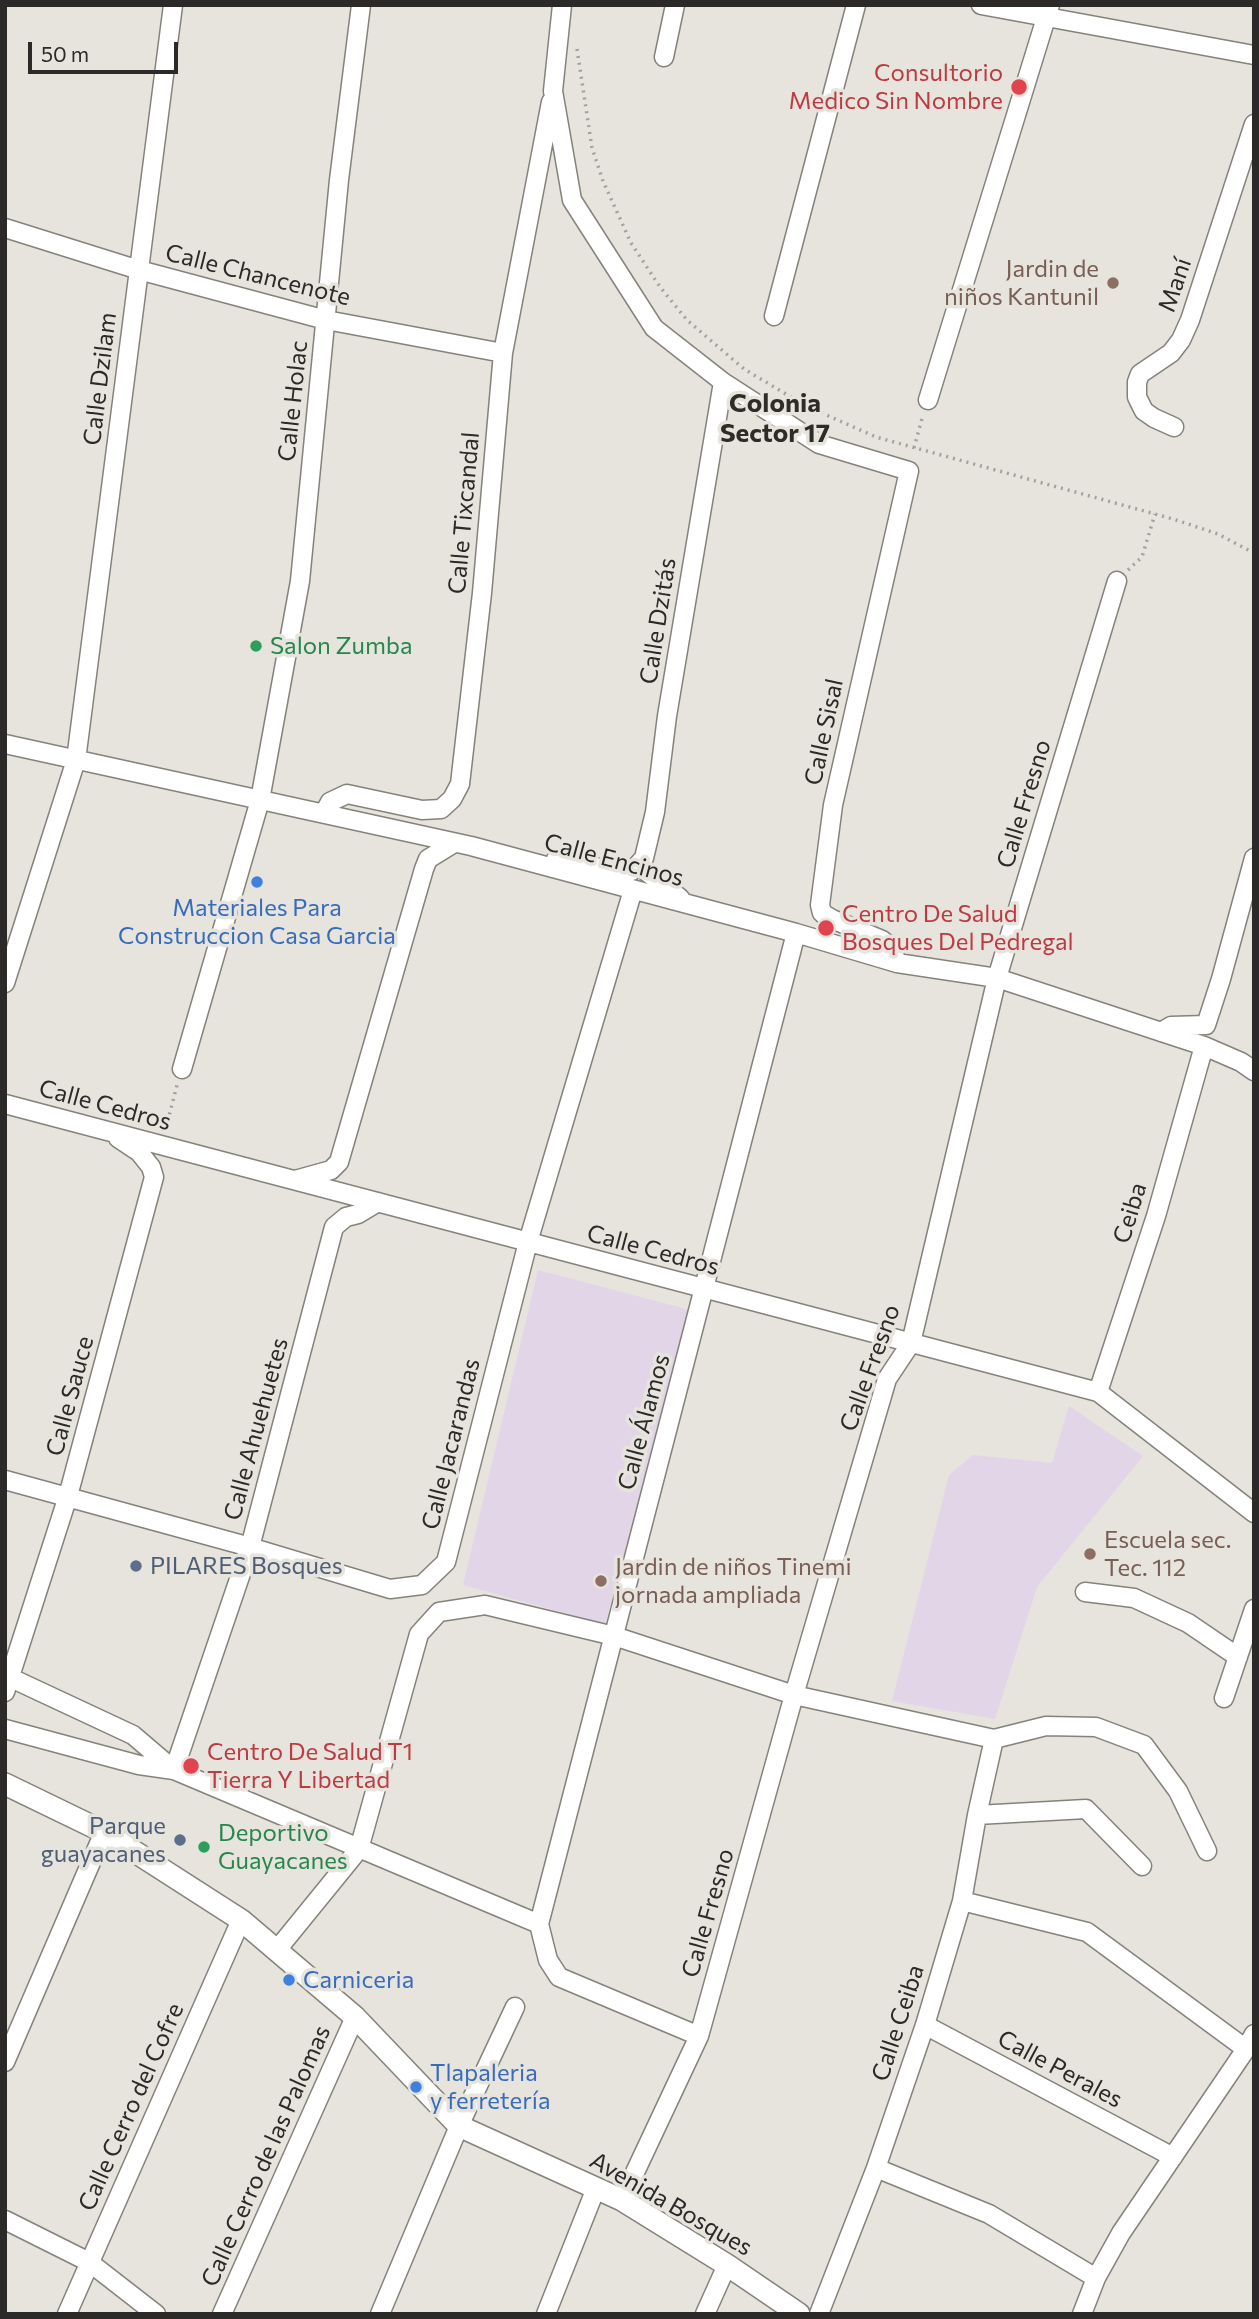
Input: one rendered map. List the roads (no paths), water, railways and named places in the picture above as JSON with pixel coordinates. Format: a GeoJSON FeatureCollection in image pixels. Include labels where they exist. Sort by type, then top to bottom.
{"type":"FeatureCollection","features":[{"type":"Feature","properties":{"kind":"street","name":"Calle Dzilam"},"geometry":{"type":"LineString","coordinates":[[5,984],[76,760],[173,5]]}},
{"type":"Feature","properties":{"kind":"street","name":"Calle Holac"},"geometry":{"type":"LineString","coordinates":[[260,800],[300,581],[339,180],[361,5]]}},
{"type":"Feature","properties":{"kind":"street"},"geometry":{"type":"LineString","coordinates":[[562,5],[553,92],[572,200],[654,328],[723,382]]}},
{"type":"Feature","properties":{"kind":"street"},"geometry":{"type":"LineString","coordinates":[[664,57],[675,5]]}},
{"type":"Feature","properties":{"kind":"street"},"geometry":{"type":"LineString","coordinates":[[774,316],[856,5]]}},
{"type":"Feature","properties":{"kind":"street"},"geometry":{"type":"LineString","coordinates":[[981,5],[1048,11],[1254,55]]}},
{"type":"Feature","properties":{"kind":"street"},"geometry":{"type":"LineString","coordinates":[[928,400],[1048,11]]}},
{"type":"Feature","properties":{"kind":"street","name":"Calle Tixcandal"},"geometry":{"type":"LineString","coordinates":[[324,813],[330,802],[347,794],[422,810],[442,809],[452,799],[460,784],[482,593],[503,353],[553,92]]}},
{"type":"Feature","properties":{"kind":"street","name":"Maní"},"geometry":{"type":"LineString","coordinates":[[1174,426],[1143,411],[1137,397],[1137,382],[1140,374],[1171,354],[1181,340],[1190,320],[1254,124]]}},
{"type":"Feature","properties":{"kind":"street","name":"Calle Chancenote"},"geometry":{"type":"LineString","coordinates":[[5,228],[139,270],[326,320],[503,353]]}},
{"type":"Feature","properties":{"kind":"street","name":"Calle Sisal"},"geometry":{"type":"LineString","coordinates":[[723,382],[819,444],[909,471],[833,805],[820,905],[822,913],[832,919],[883,940],[892,948],[897,963]]}},
{"type":"Feature","properties":{"kind":"street","name":"Calle Dzitás"},"geometry":{"type":"LineString","coordinates":[[639,865],[644,858],[655,812],[667,716],[723,382]]}},
{"type":"Feature","properties":{"kind":"street","name":"Calle Fresno"},"geometry":{"type":"LineString","coordinates":[[622,2200],[699,2036],[794,1695],[887,1379],[911,1343],[997,978],[1116,582]]}},
{"type":"Feature","properties":{"kind":"street","name":"Calle Encinos"},"geometry":{"type":"LineString","coordinates":[[5,744],[454,843],[796,933],[897,963],[997,978],[1203,1046],[1241,1062],[1254,1071]]}},
{"type":"Feature","properties":{"kind":"street"},"geometry":{"type":"LineString","coordinates":[[182,1069],[260,800]]}},
{"type":"Feature","properties":{"kind":"street"},"geometry":{"type":"LineString","coordinates":[[295,1180],[331,1170],[338,1162],[424,869],[428,859],[454,843]]}},
{"type":"Feature","properties":{"kind":"street"},"geometry":{"type":"LineString","coordinates":[[526,862],[541,856],[620,872],[632,871],[639,865],[663,886],[692,905]]}},
{"type":"Feature","properties":{"kind":"street"},"geometry":{"type":"LineString","coordinates":[[1161,1032],[1171,1026],[1206,1025],[1222,979],[1254,858]]}},
{"type":"Feature","properties":{"kind":"street","name":"Calle Jacarandas"},"geometry":{"type":"LineString","coordinates":[[5,1480],[250,1547],[390,1589],[422,1585],[446,1562],[528,1242],[633,890]]}},
{"type":"Feature","properties":{"kind":"street","name":"Calle Álamos"},"geometry":{"type":"LineString","coordinates":[[539,1924],[796,933]]}},
{"type":"Feature","properties":{"kind":"street","name":"Ceiba"},"geometry":{"type":"LineString","coordinates":[[1098,1392],[1156,1216],[1203,1046]]}},
{"type":"Feature","properties":{"kind":"street","name":"Calle Cedros"},"geometry":{"type":"LineString","coordinates":[[5,1104],[1098,1392],[1254,1513]]}},
{"type":"Feature","properties":{"kind":"street","name":"Calle Sauce"},"geometry":{"type":"LineString","coordinates":[[7,1683],[68,1496],[154,1177],[152,1167],[139,1152],[106,1130]]}},
{"type":"Feature","properties":{"kind":"street","name":"Calle Ahuehuetes"},"geometry":{"type":"LineString","coordinates":[[174,1770],[250,1547],[334,1227],[346,1217],[358,1214],[378,1202]]}},
{"type":"Feature","properties":{"kind":"street"},"geometry":{"type":"LineString","coordinates":[[1085,1592],[1133,1598],[1188,1623],[1238,1657]]}},
{"type":"Feature","properties":{"kind":"street"},"geometry":{"type":"LineString","coordinates":[[276,1951],[359,1849],[419,1634],[439,1612],[485,1605],[614,1636],[794,1695],[994,1739],[1046,1726],[1096,1727],[1144,1745],[1178,1791],[1207,1851]]}},
{"type":"Feature","properties":{"kind":"street"},"geometry":{"type":"LineString","coordinates":[[1224,1698],[1254,1609]]}},
{"type":"Feature","properties":{"kind":"street"},"geometry":{"type":"LineString","coordinates":[[7,1683],[133,1735],[174,1770]]}},
{"type":"Feature","properties":{"kind":"street"},"geometry":{"type":"LineString","coordinates":[[5,1729],[139,1765],[174,1770],[539,1924],[548,1961],[559,1977],[699,2036]]}},
{"type":"Feature","properties":{"kind":"street","name":"Calle Ceiba"},"geometry":{"type":"LineString","coordinates":[[819,2314],[876,2168],[925,2025],[962,1900],[994,1739]]}},
{"type":"Feature","properties":{"kind":"street","name":"Avenida Bosques"},"geometry":{"type":"LineString","coordinates":[[5,1784],[104,1832],[241,1920],[355,2017],[459,2126],[622,2200],[727,2264],[799,2314]]}},
{"type":"Feature","properties":{"kind":"street"},"geometry":{"type":"LineString","coordinates":[[977,1815],[1086,1809],[1142,1867]]}},
{"type":"Feature","properties":{"kind":"street"},"geometry":{"type":"LineString","coordinates":[[5,2062],[104,1832]]}},
{"type":"Feature","properties":{"kind":"street"},"geometry":{"type":"LineString","coordinates":[[962,1900],[1087,1932],[1250,2042],[1121,2233],[1096,2278],[1082,2314]]}},
{"type":"Feature","properties":{"kind":"street","name":"Calle Cerro del Cofre"},"geometry":{"type":"LineString","coordinates":[[67,2314],[241,1920]]}},
{"type":"Feature","properties":{"kind":"street"},"geometry":{"type":"LineString","coordinates":[[380,2314],[459,2126],[515,2007]]}},
{"type":"Feature","properties":{"kind":"street","name":"Calle Cerro de las Palomas"},"geometry":{"type":"LineString","coordinates":[[222,2314],[355,2017]]}},
{"type":"Feature","properties":{"kind":"street","name":"Calle Perales"},"geometry":{"type":"LineString","coordinates":[[925,2025],[1173,2157]]}},
{"type":"Feature","properties":{"kind":"street"},"geometry":{"type":"LineString","coordinates":[[876,2168],[989,2214],[1096,2278]]}},
{"type":"Feature","properties":{"kind":"street"},"geometry":{"type":"LineString","coordinates":[[546,2314],[596,2188]]}},
{"type":"Feature","properties":{"kind":"street"},"geometry":{"type":"LineString","coordinates":[[5,2220],[89,2262],[156,2314]]}},
{"type":"Feature","properties":{"kind":"street"},"geometry":{"type":"LineString","coordinates":[[705,2314],[727,2264]]}},
{"type":"Feature","properties":{"kind":"place","name":"Consultorio Medico Sin Nombre"},"geometry":{"type":"Point","coordinates":[1019,87]}},
{"type":"Feature","properties":{"kind":"place","name":"Jardin de niños Kantunil"},"geometry":{"type":"Point","coordinates":[1113,283]}},
{"type":"Feature","properties":{"kind":"place","name":"Salon Zumba"},"geometry":{"type":"Point","coordinates":[256,646]}},
{"type":"Feature","properties":{"kind":"place","name":"Materiales Para Construccion Casa Garcia"},"geometry":{"type":"Point","coordinates":[257,882]}},
{"type":"Feature","properties":{"kind":"place","name":"Centro De Salud Bosques Del Pedregal"},"geometry":{"type":"Point","coordinates":[826,928]}},
{"type":"Feature","properties":{"kind":"place","name":"Escuela sec. Tec. 112"},"geometry":{"type":"Point","coordinates":[1090,1554]}},
{"type":"Feature","properties":{"kind":"place","name":"PILARES Bosques"},"geometry":{"type":"Point","coordinates":[136,1566]}},
{"type":"Feature","properties":{"kind":"place","name":"Jardin de niños Tinemi jornada ampliada"},"geometry":{"type":"Point","coordinates":[601,1581]}},
{"type":"Feature","properties":{"kind":"place","name":"Centro De Salud T1 Tierra Y Libertad"},"geometry":{"type":"Point","coordinates":[191,1766]}},
{"type":"Feature","properties":{"kind":"place","name":"Parque guayacanes"},"geometry":{"type":"Point","coordinates":[180,1840]}},
{"type":"Feature","properties":{"kind":"place","name":"Deportivo Guayacanes"},"geometry":{"type":"Point","coordinates":[204,1847]}},
{"type":"Feature","properties":{"kind":"place","name":"Carniceria"},"geometry":{"type":"Point","coordinates":[289,1980]}},
{"type":"Feature","properties":{"kind":"place","name":"Tlapaleria y ferretería"},"geometry":{"type":"Point","coordinates":[416,2087]}},
{"type":"Feature","properties":{"kind":"district","name":"Colonia Sector 17"},"geometry":{"type":"Point","coordinates":[775,418]}}]}
